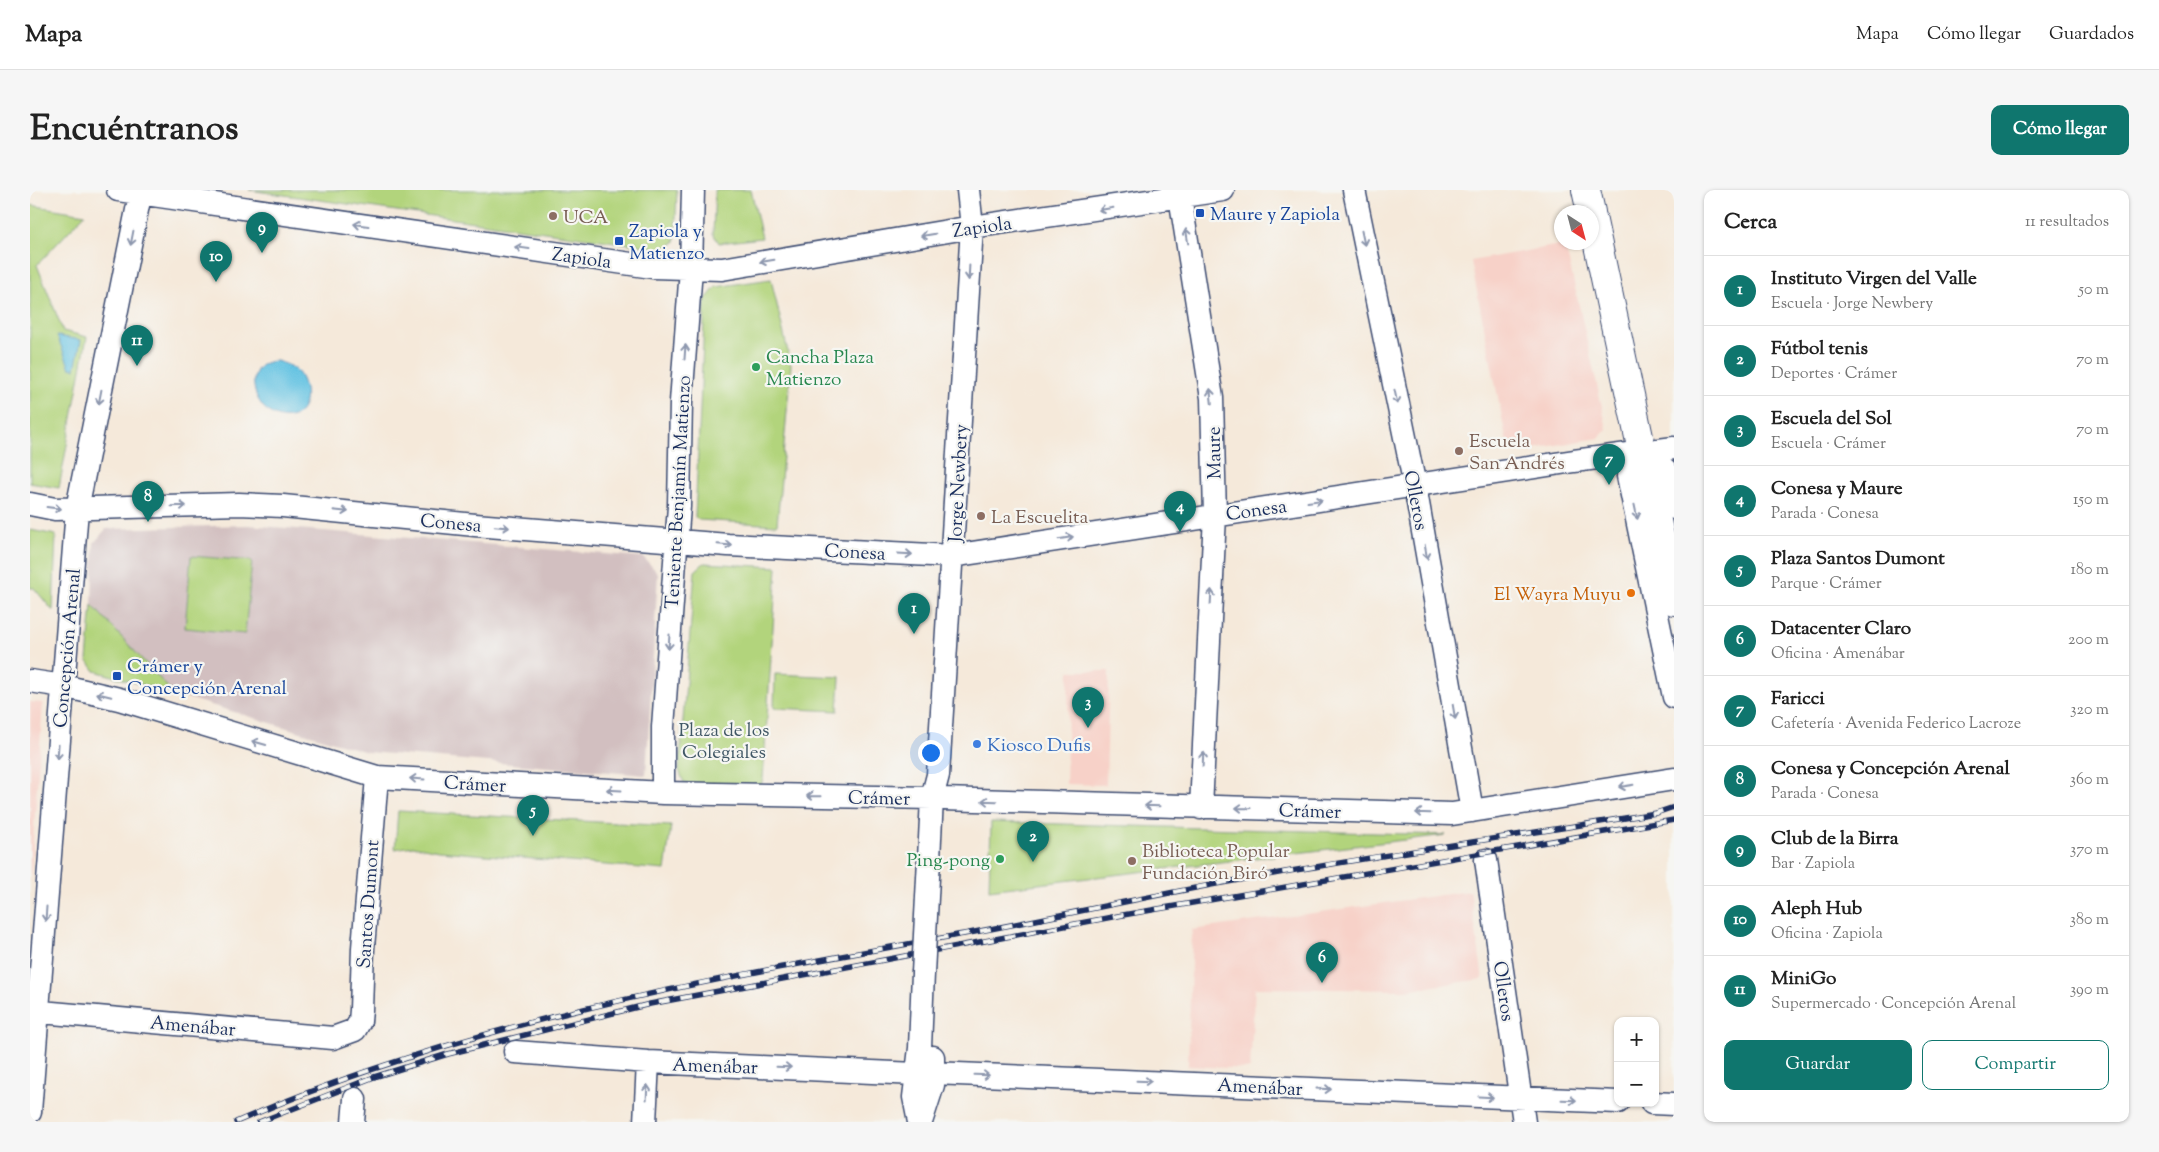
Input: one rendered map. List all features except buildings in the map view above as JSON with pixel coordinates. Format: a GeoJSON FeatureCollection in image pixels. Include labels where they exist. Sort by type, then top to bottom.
{"type":"FeatureCollection","features":[{"type":"Feature","properties":{"kind":"main road"},"geometry":{"type":"LineString","coordinates":[[1586,190],[1589,205]]}},
{"type":"Feature","properties":{"kind":"main road"},"geometry":{"type":"LineString","coordinates":[[1599,250],[1674,601]]}},
{"type":"Feature","properties":{"kind":"street","name":"Zapiola"},"geometry":{"type":"LineString","coordinates":[[118,190],[652,267],[691,269],[722,269],[1180,194],[1223,190]]}},
{"type":"Feature","properties":{"kind":"street","name":"Teniente Benjamín Matienzo"},"geometry":{"type":"LineString","coordinates":[[663,793],[663,727],[676,541],[681,402],[691,269],[693,190]]}},
{"type":"Feature","properties":{"kind":"street","name":"Jorge Newbery"},"geometry":{"type":"LineString","coordinates":[[929,974],[938,775],[972,227],[968,190]]}},
{"type":"Feature","properties":{"kind":"street","name":"Olleros"},"geometry":{"type":"LineString","coordinates":[[1354,190],[1415,486],[1472,811]]}},
{"type":"Feature","properties":{"kind":"street","name":"Concepción Arenal"},"geometry":{"type":"LineString","coordinates":[[30,1112],[34,1012],[77,510],[141,192]]}},
{"type":"Feature","properties":{"kind":"street","name":"Maure"},"geometry":{"type":"LineString","coordinates":[[1180,194],[1212,398],[1215,515],[1200,808]]}},
{"type":"Feature","properties":{"kind":"street","name":"Conesa"},"geometry":{"type":"LineString","coordinates":[[30,504],[55,509],[77,510],[239,504],[283,506],[485,526],[676,541],[952,556],[1642,451],[1674,448]]}},
{"type":"Feature","properties":{"kind":"street"},"geometry":{"type":"LineString","coordinates":[[1674,508],[1666,470],[1642,451],[1628,476],[1674,697]]}},
{"type":"Feature","properties":{"kind":"street","name":"Crámer"},"geometry":{"type":"LineString","coordinates":[[30,681],[63,686],[119,699],[377,777],[663,793],[1452,814],[1674,779]]}},
{"type":"Feature","properties":{"kind":"street","name":"Santos Dumont"},"geometry":{"type":"LineString","coordinates":[[355,1030],[360,1021],[361,1010],[363,948],[377,777]]}},
{"type":"Feature","properties":{"kind":"street","name":"Olleros"},"geometry":{"type":"LineString","coordinates":[[1486,860],[1524,1122]]}},
{"type":"Feature","properties":{"kind":"street"},"geometry":{"type":"LineString","coordinates":[[925,1073],[920,1048],[929,974]]}},
{"type":"Feature","properties":{"kind":"street"},"geometry":{"type":"LineString","coordinates":[[920,1122],[914,1098],[925,1073],[929,974]]}},
{"type":"Feature","properties":{"kind":"street","name":"Amenábar"},"geometry":{"type":"LineString","coordinates":[[34,1012],[333,1038],[355,1030]]}},
{"type":"Feature","properties":{"kind":"street","name":"Amenábar"},"geometry":{"type":"LineString","coordinates":[[515,1052],[648,1062],[1220,1084],[1614,1102]]}},
{"type":"Feature","properties":{"kind":"street"},"geometry":{"type":"LineString","coordinates":[[645,1122],[648,1062]]}},
{"type":"Feature","properties":{"kind":"street"},"geometry":{"type":"LineString","coordinates":[[353,1122],[355,1099]]}},
{"type":"Feature","properties":{"kind":"street"},"geometry":{"type":"LineString","coordinates":[[1659,1103],[1674,1104]]}},
{"type":"Feature","properties":{"kind":"shaded area"},"geometry":{"type":"Polygon","coordinates":[[[1554,246],[1554,250],[1566,250],[1607,429],[1599,438],[1509,453],[1471,261],[1554,246]]]}},
{"type":"Feature","properties":{"kind":"shaded area"},"geometry":{"type":"Polygon","coordinates":[[[248,525],[643,557],[658,573],[646,775],[367,752],[174,694],[92,605],[94,543],[106,529],[248,525]]]}},
{"type":"Feature","properties":{"kind":"shaded area"},"geometry":{"type":"Polygon","coordinates":[[[1069,671],[1109,671],[1106,785],[1066,784],[1069,671]]]}},
{"type":"Feature","properties":{"kind":"shaded area"},"geometry":{"type":"Polygon","coordinates":[[[30,702],[43,703],[30,884],[30,702]]]}},
{"type":"Feature","properties":{"kind":"shaded area"},"geometry":{"type":"Polygon","coordinates":[[[1470,891],[1483,979],[1405,990],[1255,988],[1250,1069],[1188,1066],[1192,930],[1470,891]]]}},
{"type":"Feature","properties":{"kind":"green space","name":"UCA"},"geometry":{"type":"Polygon","coordinates":[[[249,190],[677,190],[675,242],[664,249],[249,190]]]}},
{"type":"Feature","properties":{"kind":"green space"},"geometry":{"type":"Polygon","coordinates":[[[715,190],[751,190],[762,238],[719,243],[713,234],[715,190]]]}},
{"type":"Feature","properties":{"kind":"green space"},"geometry":{"type":"Polygon","coordinates":[[[30,205],[85,214],[37,265],[63,331],[87,337],[59,488],[30,483],[30,205]]]}},
{"type":"Feature","properties":{"kind":"green space"},"geometry":{"type":"Polygon","coordinates":[[[771,279],[791,365],[777,525],[699,520],[695,517],[705,300],[716,287],[771,279]]]}},
{"type":"Feature","properties":{"kind":"green space"},"geometry":{"type":"Polygon","coordinates":[[[30,530],[56,535],[53,611],[34,588],[30,588],[30,530]]]}},
{"type":"Feature","properties":{"kind":"green space"},"geometry":{"type":"Polygon","coordinates":[[[191,556],[252,561],[245,634],[185,628],[191,556]]]}},
{"type":"Feature","properties":{"kind":"green space","name":"Plaza de los Colegiales"},"geometry":{"type":"Polygon","coordinates":[[[704,563],[777,567],[763,779],[760,788],[684,783],[679,770],[695,571],[704,563]]]}},
{"type":"Feature","properties":{"kind":"green space"},"geometry":{"type":"Polygon","coordinates":[[[92,605],[174,694],[95,671],[87,660],[92,605]]]}},
{"type":"Feature","properties":{"kind":"green space"},"geometry":{"type":"Polygon","coordinates":[[[775,674],[840,677],[838,711],[774,708],[775,674]]]}},
{"type":"Feature","properties":{"kind":"green space"},"geometry":{"type":"Polygon","coordinates":[[[398,811],[671,826],[665,870],[439,851],[413,846],[395,849],[398,811]]]}},
{"type":"Feature","properties":{"kind":"green space"},"geometry":{"type":"Polygon","coordinates":[[[991,822],[1446,835],[989,890],[991,822]]]}},
{"type":"Feature","properties":{"kind":"water"},"geometry":{"type":"Polygon","coordinates":[[[57,336],[81,340],[75,369],[70,368],[57,336]]]}},
{"type":"Feature","properties":{"kind":"water"},"geometry":{"type":"Polygon","coordinates":[[[277,361],[295,369],[305,388],[306,396],[302,410],[290,417],[278,416],[267,411],[255,391],[254,380],[257,371],[264,364],[277,361]]]}},
{"type":"Feature","properties":{"kind":"railway"},"geometry":{"type":"LineString","coordinates":[[236,1122],[323,1087],[412,1056],[503,1030],[686,986],[1003,927],[1234,881],[1656,813],[1674,807]]}},
{"type":"Feature","properties":{"kind":"railway"},"geometry":{"type":"LineString","coordinates":[[259,1122],[374,1077],[448,1054],[650,1004],[1123,915],[1674,820]]}},
{"type":"Feature","properties":{"kind":"place","name":"Maure y Zapiola"},"geometry":{"type":"Point","coordinates":[1200,213]}},
{"type":"Feature","properties":{"kind":"place","name":"UCA"},"geometry":{"type":"Point","coordinates":[553,216]}},
{"type":"Feature","properties":{"kind":"place","name":"Zapiola y Matienzo"},"geometry":{"type":"Point","coordinates":[619,241]}},
{"type":"Feature","properties":{"kind":"place","name":"Club de la Birra"},"geometry":{"type":"Point","coordinates":[262,253]}},
{"type":"Feature","properties":{"kind":"place","name":"Aleph Hub"},"geometry":{"type":"Point","coordinates":[216,282]}},
{"type":"Feature","properties":{"kind":"place","name":"MiniGo"},"geometry":{"type":"Point","coordinates":[137,366]}},
{"type":"Feature","properties":{"kind":"place","name":"Cancha Plaza Matienzo"},"geometry":{"type":"Point","coordinates":[756,367]}},
{"type":"Feature","properties":{"kind":"place","name":"Escuela San Andrés"},"geometry":{"type":"Point","coordinates":[1459,451]}},
{"type":"Feature","properties":{"kind":"place","name":"Faricci"},"geometry":{"type":"Point","coordinates":[1609,485]}},
{"type":"Feature","properties":{"kind":"place","name":"La Escuelita"},"geometry":{"type":"Point","coordinates":[981,516]}},
{"type":"Feature","properties":{"kind":"place","name":"Conesa y Concepción Arenal"},"geometry":{"type":"Point","coordinates":[148,522]}},
{"type":"Feature","properties":{"kind":"place","name":"Conesa y Maure"},"geometry":{"type":"Point","coordinates":[1180,532]}},
{"type":"Feature","properties":{"kind":"place","name":"El Wayra Muyu"},"geometry":{"type":"Point","coordinates":[1631,593]}},
{"type":"Feature","properties":{"kind":"place","name":"Instituto Virgen del Valle"},"geometry":{"type":"Point","coordinates":[914,634]}},
{"type":"Feature","properties":{"kind":"place","name":"Crámer y Concepción Arenal"},"geometry":{"type":"Point","coordinates":[117,676]}},
{"type":"Feature","properties":{"kind":"place","name":"Escuela del Sol"},"geometry":{"type":"Point","coordinates":[1088,728]}},
{"type":"Feature","properties":{"kind":"place","name":"Kiosco Dufis"},"geometry":{"type":"Point","coordinates":[977,744]}},
{"type":"Feature","properties":{"kind":"place","name":"Plaza Santos Dumont"},"geometry":{"type":"Point","coordinates":[533,836]}},
{"type":"Feature","properties":{"kind":"place","name":"Ping-pong"},"geometry":{"type":"Point","coordinates":[1000,859]}},
{"type":"Feature","properties":{"kind":"place","name":"Biblioteca Popular Fundación Biró"},"geometry":{"type":"Point","coordinates":[1132,861]}},
{"type":"Feature","properties":{"kind":"place","name":"Fútbol tenis"},"geometry":{"type":"Point","coordinates":[1033,862]}},
{"type":"Feature","properties":{"kind":"place","name":"Datacenter Claro"},"geometry":{"type":"Point","coordinates":[1322,983]}}]}
